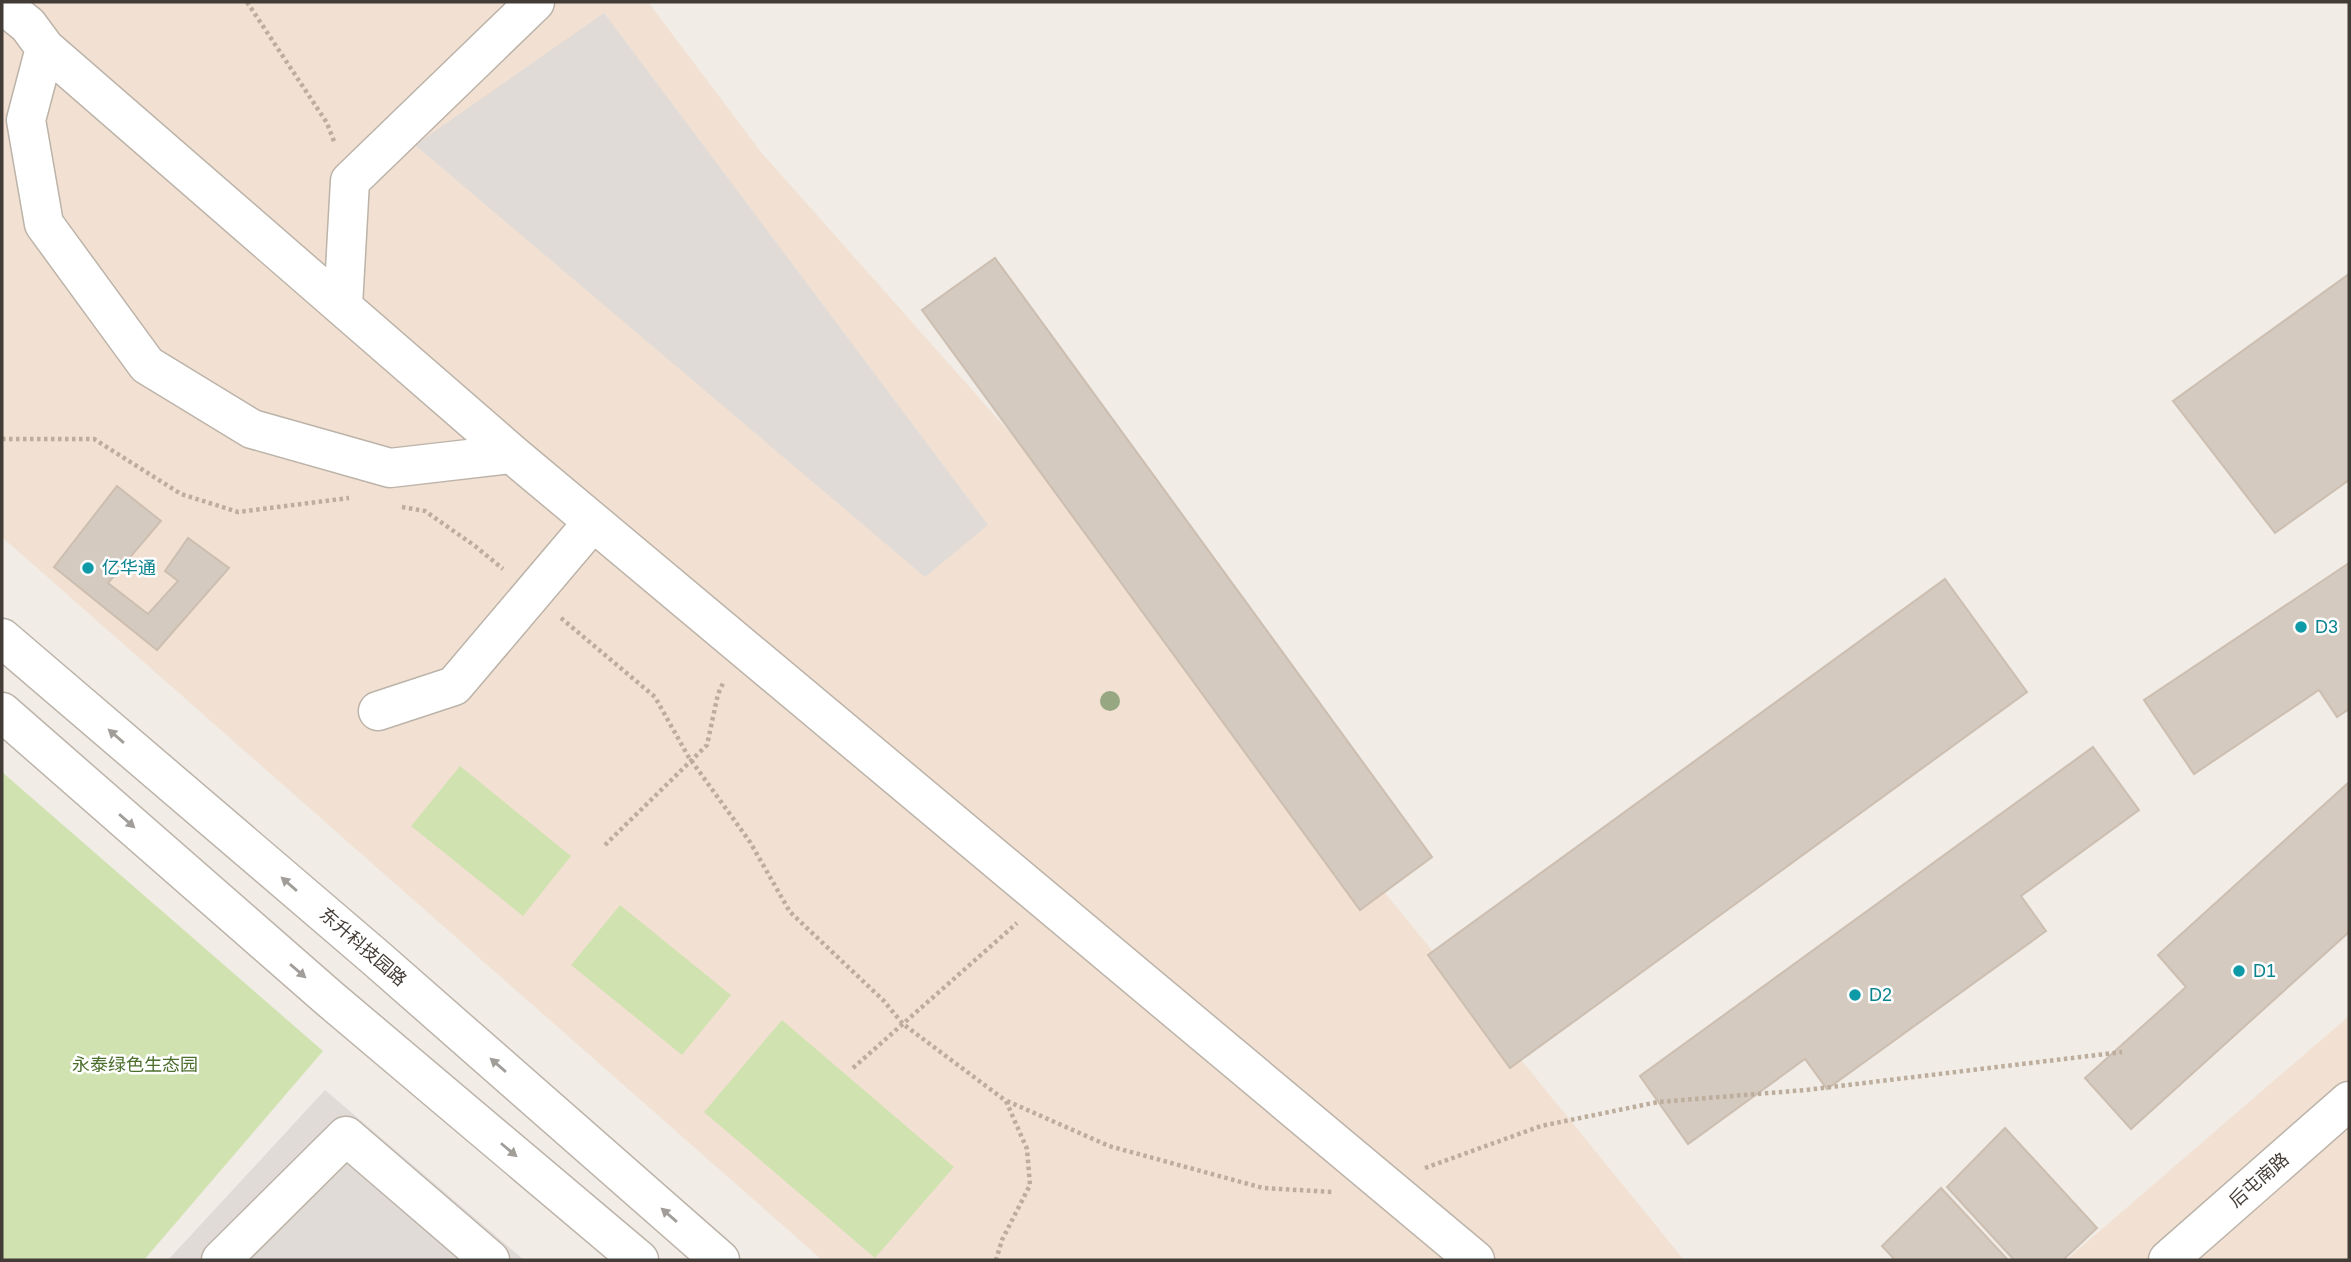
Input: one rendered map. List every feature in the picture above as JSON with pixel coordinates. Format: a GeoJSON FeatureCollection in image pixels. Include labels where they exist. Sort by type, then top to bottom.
{"type":"FeatureCollection","features":[{"type":"Feature","properties":{"kind":"street"},"geometry":{"type":"LineString","coordinates":[[342,306],[350,181],[535,2]]}},
{"type":"Feature","properties":{"kind":"street"},"geometry":{"type":"LineString","coordinates":[[2,4],[28,25],[45,48],[512,454],[1475,1260]]}},
{"type":"Feature","properties":{"kind":"street"},"geometry":{"type":"LineString","coordinates":[[45,48],[26,120],[44,224],[147,365],[252,429],[390,468],[512,454]]}},
{"type":"Feature","properties":{"kind":"street"},"geometry":{"type":"LineString","coordinates":[[378,711],[454,686],[593,522]]}},
{"type":"Feature","properties":{"kind":"street","name":"东升科技园路"},"geometry":{"type":"LineString","coordinates":[[2,638],[376,958],[720,1260]]}},
{"type":"Feature","properties":{"kind":"street"},"geometry":{"type":"LineString","coordinates":[[2,712],[330,999],[639,1260]]}},
{"type":"Feature","properties":{"kind":"street","name":"后屯南路"},"geometry":{"type":"LineString","coordinates":[[2168,1260],[2349,1101]]}},
{"type":"Feature","properties":{"kind":"street"},"geometry":{"type":"LineString","coordinates":[[222,1260],[346,1136],[491,1260]]}},
{"type":"Feature","properties":{"kind":"path"},"geometry":{"type":"LineString","coordinates":[[247,2],[327,122],[350,181]]}},
{"type":"Feature","properties":{"kind":"path"},"geometry":{"type":"LineString","coordinates":[[2,439],[94,439],[181,494],[238,512],[348,498],[361,500]]}},
{"type":"Feature","properties":{"kind":"path"},"geometry":{"type":"LineString","coordinates":[[399,506],[425,511],[475,546],[655,697],[691,760],[750,842],[790,912],[883,1000],[903,1024],[1006,1101],[1109,1146],[1263,1188],[1358,1193],[1541,1126],[1658,1102],[1806,1090],[2122,1052]]}},
{"type":"Feature","properties":{"kind":"path"},"geometry":{"type":"LineString","coordinates":[[606,845],[707,745],[718,694],[741,646]]}},
{"type":"Feature","properties":{"kind":"path"},"geometry":{"type":"LineString","coordinates":[[853,1068],[1044,899]]}},
{"type":"Feature","properties":{"kind":"path"},"geometry":{"type":"LineString","coordinates":[[996,1260],[1002,1240],[1030,1185],[1027,1149],[1006,1101]]}},
{"type":"Feature","properties":{"kind":"shaded area"},"geometry":{"type":"Polygon","coordinates":[[[2,2],[648,2],[761,152],[1013,436],[1684,1260],[822,1260],[2,537],[2,2]]]}},
{"type":"Feature","properties":{"kind":"shaded area"},"geometry":{"type":"Polygon","coordinates":[[[604,13],[988,525],[925,577],[415,145],[604,13]]]}},
{"type":"Feature","properties":{"kind":"shaded area"},"geometry":{"type":"Polygon","coordinates":[[[2349,1016],[2349,1260],[2066,1260],[2349,1016]]]}},
{"type":"Feature","properties":{"kind":"shaded area"},"geometry":{"type":"Polygon","coordinates":[[[325,1090],[524,1260],[168,1260],[325,1090]]]}},
{"type":"Feature","properties":{"kind":"green space"},"geometry":{"type":"Polygon","coordinates":[[[460,766],[571,856],[523,916],[411,826],[460,766]]]}},
{"type":"Feature","properties":{"kind":"green space","name":"永泰绿色生态园"},"geometry":{"type":"Polygon","coordinates":[[[2,772],[323,1051],[144,1260],[2,1260],[2,772]]]}},
{"type":"Feature","properties":{"kind":"green space"},"geometry":{"type":"Polygon","coordinates":[[[620,905],[731,995],[682,1055],[571,965],[620,905]]]}},
{"type":"Feature","properties":{"kind":"green space"},"geometry":{"type":"Polygon","coordinates":[[[782,1020],[954,1167],[875,1258],[704,1112],[782,1020]]]}},
{"type":"Feature","properties":{"kind":"building"},"geometry":{"type":"Polygon","coordinates":[[[995,258],[1432,857],[1360,910],[922,310],[995,258]]]}},
{"type":"Feature","properties":{"kind":"building"},"geometry":{"type":"Polygon","coordinates":[[[2349,274],[2349,480],[2275,533],[2173,401],[2349,274]]]}},
{"type":"Feature","properties":{"kind":"building","name":"亿华通"},"geometry":{"type":"Polygon","coordinates":[[[117,486],[161,521],[108,583],[148,614],[178,581],[165,571],[188,538],[229,568],[157,650],[54,567],[117,486]]]}},
{"type":"Feature","properties":{"kind":"building","name":"D3"},"geometry":{"type":"Polygon","coordinates":[[[2349,563],[2349,709],[2337,717],[2319,690],[2194,774],[2144,700],[2349,563]]]}},
{"type":"Feature","properties":{"kind":"building"},"geometry":{"type":"Polygon","coordinates":[[[1945,579],[2027,692],[1510,1068],[1428,955],[1945,579]]]}},
{"type":"Feature","properties":{"kind":"building","name":"D2"},"geometry":{"type":"Polygon","coordinates":[[[2093,747],[2139,810],[2021,896],[2046,931],[1827,1089],[1805,1059],[1688,1144],[1640,1076],[2093,747]]]}},
{"type":"Feature","properties":{"kind":"building","name":"D1"},"geometry":{"type":"Polygon","coordinates":[[[2348,783],[2349,932],[2131,1129],[2085,1078],[2186,987],[2158,955],[2348,783]]]}},
{"type":"Feature","properties":{"kind":"building"},"geometry":{"type":"Polygon","coordinates":[[[2005,1128],[2097,1228],[2063,1260],[2014,1260],[1947,1187],[2005,1128]]]}},
{"type":"Feature","properties":{"kind":"building"},"geometry":{"type":"Polygon","coordinates":[[[1941,1188],[2008,1260],[1895,1260],[1882,1246],[1941,1188]]]}},
{"type":"Feature","properties":{"kind":"place","name":"亿华通"},"geometry":{"type":"Point","coordinates":[88,568]}},
{"type":"Feature","properties":{"kind":"place","name":"D3"},"geometry":{"type":"Point","coordinates":[2301,627]}},
{"type":"Feature","properties":{"kind":"place","name":"D1"},"geometry":{"type":"Point","coordinates":[2239,971]}},
{"type":"Feature","properties":{"kind":"place","name":"D2"},"geometry":{"type":"Point","coordinates":[1855,995]}}]}
